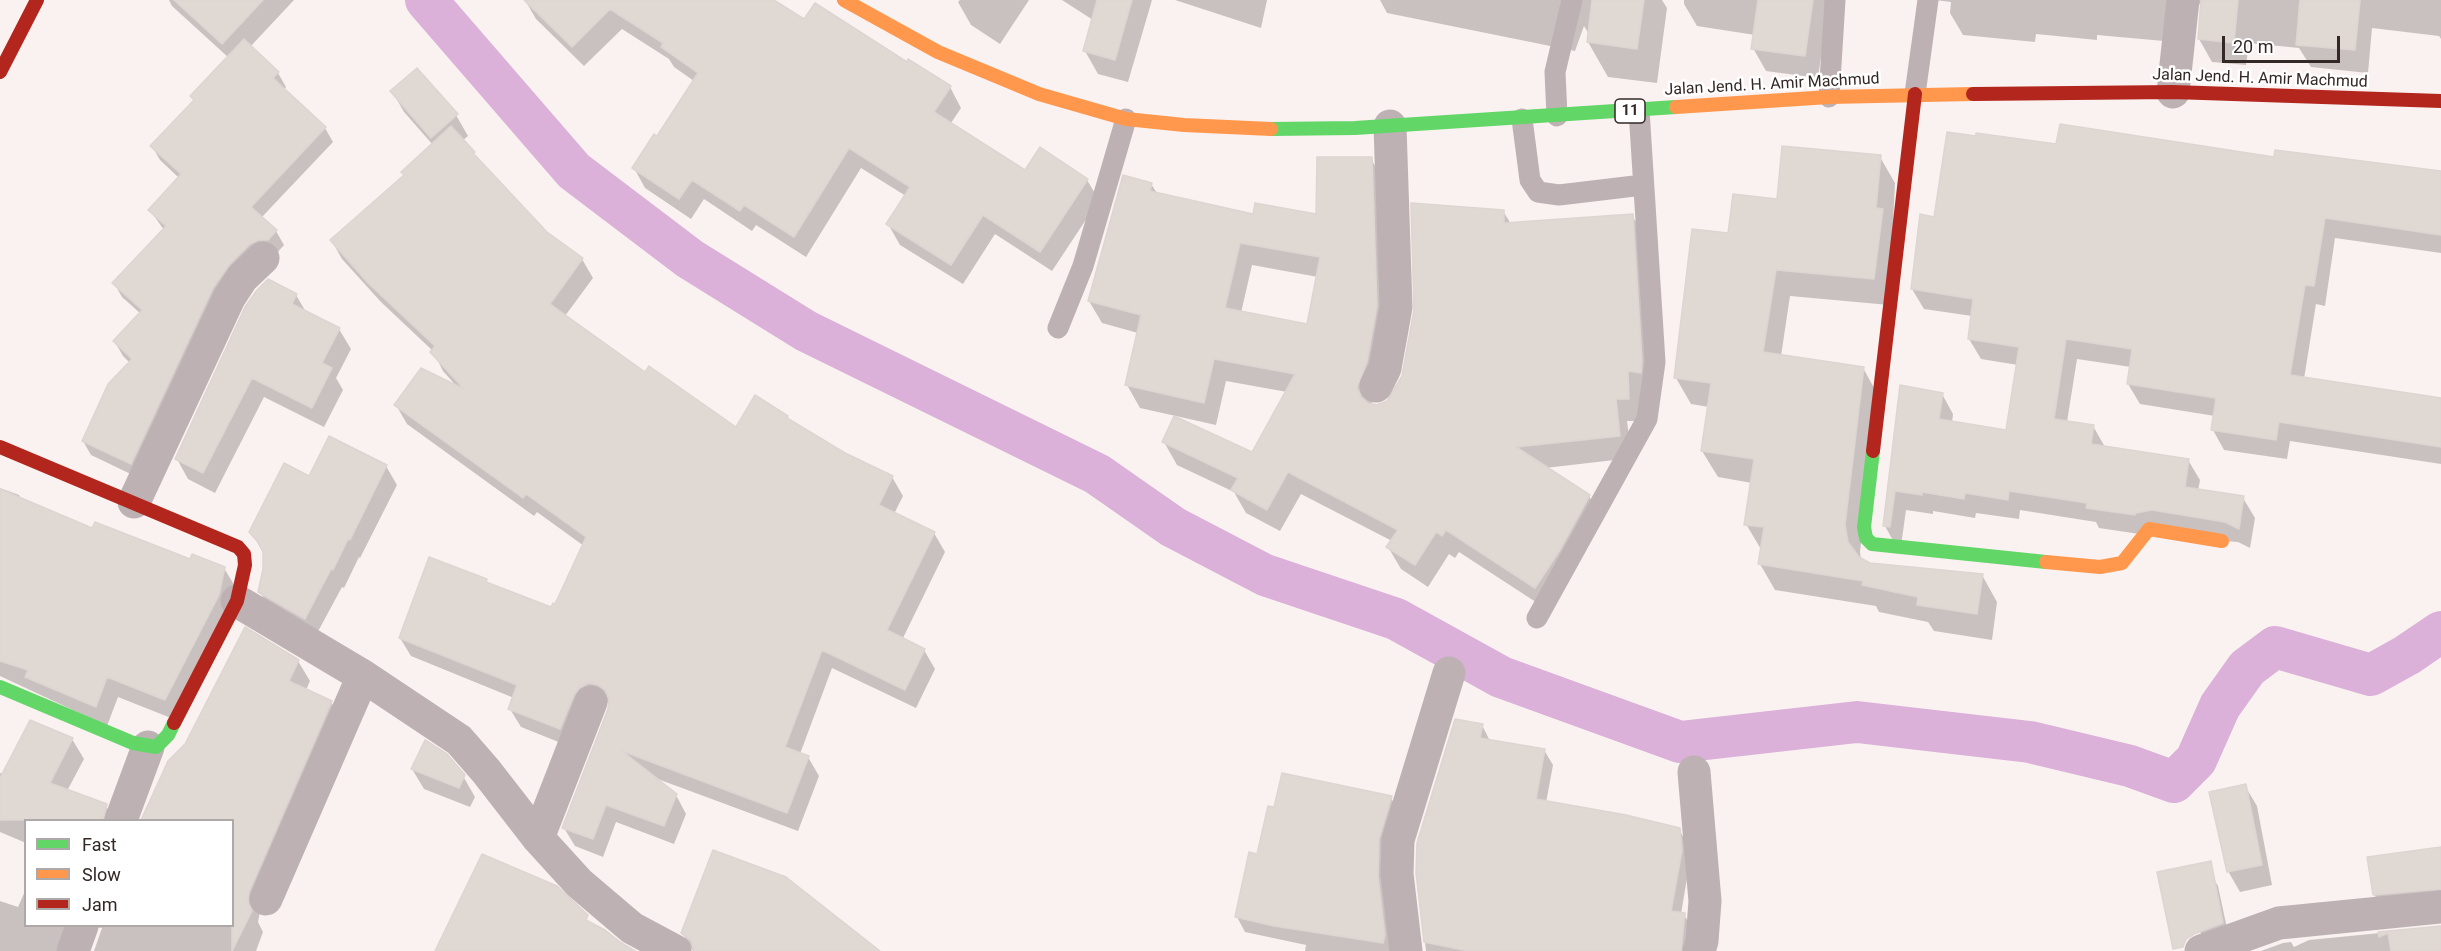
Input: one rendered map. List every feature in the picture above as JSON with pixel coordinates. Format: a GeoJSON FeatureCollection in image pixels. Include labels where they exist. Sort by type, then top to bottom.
{"type":"FeatureCollection","features":[{"type":"Feature","properties":{"kind":"main road"},"geometry":{"type":"LineString","coordinates":[[0,72],[37,0]]}},
{"type":"Feature","properties":{"kind":"main road","name":"Jalan Jend. H. Amir Machmud"},"geometry":{"type":"LineString","coordinates":[[844,0],[938,52],[990,76],[1039,94],[1126,119],[1184,125],[1250,129],[1390,126],[1829,97],[1915,94],[2173,92],[2441,101]]}},
{"type":"Feature","properties":{"kind":"main road"},"geometry":{"type":"LineString","coordinates":[[1915,94],[1864,527],[1866,538],[1872,544],[2100,567],[2122,563],[2149,529],[2222,541]]}},
{"type":"Feature","properties":{"kind":"main road"},"geometry":{"type":"LineString","coordinates":[[0,447],[238,547],[244,554],[245,565],[237,601],[168,735],[156,747],[148,747],[0,687]]}},
{"type":"Feature","properties":{"kind":"street"},"geometry":{"type":"LineString","coordinates":[[2173,92],[2183,0]]}},
{"type":"Feature","properties":{"kind":"street"},"geometry":{"type":"LineString","coordinates":[[1376,386],[1385,368],[1395,307],[1390,126]]}},
{"type":"Feature","properties":{"kind":"street"},"geometry":{"type":"LineString","coordinates":[[134,502],[229,298],[242,278],[263,258]]}},
{"type":"Feature","properties":{"kind":"street"},"geometry":{"type":"LineString","coordinates":[[237,601],[363,676],[459,740],[538,838],[579,883],[632,928],[675,951]]}},
{"type":"Feature","properties":{"kind":"street"},"geometry":{"type":"LineString","coordinates":[[1406,951],[1397,874],[1398,840],[1449,673]]}},
{"type":"Feature","properties":{"kind":"street"},"geometry":{"type":"LineString","coordinates":[[266,899],[363,676]]}},
{"type":"Feature","properties":{"kind":"street"},"geometry":{"type":"LineString","coordinates":[[538,838],[591,702]]}},
{"type":"Feature","properties":{"kind":"street"},"geometry":{"type":"LineString","coordinates":[[121,819],[148,747]]}},
{"type":"Feature","properties":{"kind":"street"},"geometry":{"type":"LineString","coordinates":[[1694,772],[1705,901],[1699,951]]}},
{"type":"Feature","properties":{"kind":"street"},"geometry":{"type":"LineString","coordinates":[[2201,951],[2279,923],[2441,907]]}},
{"type":"Feature","properties":{"kind":"street"},"geometry":{"type":"LineString","coordinates":[[73,951],[82,927]]}},
{"type":"Feature","properties":{"kind":"lane"},"geometry":{"type":"LineString","coordinates":[[1557,116],[1555,72],[1572,0]]}},
{"type":"Feature","properties":{"kind":"lane"},"geometry":{"type":"LineString","coordinates":[[1829,97],[1835,0]]}},
{"type":"Feature","properties":{"kind":"lane"},"geometry":{"type":"LineString","coordinates":[[1915,94],[1928,0]]}},
{"type":"Feature","properties":{"kind":"lane"},"geometry":{"type":"LineString","coordinates":[[1537,618],[1647,419],[1655,362],[1639,110]]}},
{"type":"Feature","properties":{"kind":"lane"},"geometry":{"type":"LineString","coordinates":[[1058,328],[1083,266],[1126,119]]}},
{"type":"Feature","properties":{"kind":"lane"},"geometry":{"type":"LineString","coordinates":[[1522,119],[1530,180],[1538,192],[1558,195],[1643,185]]}},
{"type":"Feature","properties":{"kind":"building"},"geometry":{"type":"Polygon","coordinates":[[[174,0],[263,0],[222,44],[174,0]]]}},
{"type":"Feature","properties":{"kind":"building"},"geometry":{"type":"Polygon","coordinates":[[[524,0],[774,0],[804,19],[815,3],[907,62],[908,59],[951,86],[934,112],[1025,170],[1040,147],[1088,179],[1040,252],[983,215],[951,265],[886,224],[910,187],[849,148],[794,237],[744,205],[740,211],[692,180],[679,199],[632,168],[654,134],[657,136],[698,73],[661,47],[663,43],[610,9],[572,47],[524,0]]]}},
{"type":"Feature","properties":{"kind":"building"},"geometry":{"type":"Polygon","coordinates":[[[1097,0],[1132,0],[1115,60],[1083,51],[1097,0]]]}},
{"type":"Feature","properties":{"kind":"building"},"geometry":{"type":"Polygon","coordinates":[[[1592,0],[1644,0],[1637,49],[1587,42],[1592,0]]]}},
{"type":"Feature","properties":{"kind":"building"},"geometry":{"type":"Polygon","coordinates":[[[1758,0],[1813,0],[1805,56],[1751,49],[1758,0]]]}},
{"type":"Feature","properties":{"kind":"building"},"geometry":{"type":"Polygon","coordinates":[[[2201,0],[2238,0],[2234,43],[2198,39],[2201,0]]]}},
{"type":"Feature","properties":{"kind":"building"},"geometry":{"type":"Polygon","coordinates":[[[2300,0],[2360,0],[2355,50],[2296,45],[2300,0]]]}},
{"type":"Feature","properties":{"kind":"building"},"geometry":{"type":"Polygon","coordinates":[[[244,39],[279,72],[273,78],[326,127],[251,207],[277,230],[268,240],[258,240],[250,244],[229,265],[213,288],[131,464],[82,441],[108,384],[132,359],[113,341],[142,310],[112,283],[166,226],[148,210],[181,174],[150,146],[194,100],[190,96],[244,39]]]}},
{"type":"Feature","properties":{"kind":"building"},"geometry":{"type":"Polygon","coordinates":[[[417,68],[458,114],[431,138],[390,91],[417,68]]]}},
{"type":"Feature","properties":{"kind":"building"},"geometry":{"type":"Polygon","coordinates":[[[2060,124],[2274,157],[2275,150],[2441,171],[2441,235],[2325,218],[2314,286],[2305,285],[2290,375],[2441,398],[2441,447],[2279,422],[2276,440],[2211,430],[2216,398],[2127,384],[2132,349],[2066,339],[2054,419],[2094,425],[2091,444],[2189,459],[2185,487],[2244,496],[2239,529],[2225,522],[2152,510],[2135,515],[2086,508],[2087,503],[2009,491],[2008,500],[1965,493],[1964,499],[1922,492],[1922,495],[1895,491],[1890,527],[1883,526],[1900,385],[1943,393],[1939,419],[2006,430],[2019,347],[1968,339],[1973,299],[1911,289],[1920,214],[1934,217],[1947,132],[1976,136],[1976,133],[2056,144],[2060,124]]]}},
{"type":"Feature","properties":{"kind":"building"},"geometry":{"type":"Polygon","coordinates":[[[451,126],[475,152],[473,153],[547,232],[583,258],[550,304],[645,372],[649,366],[736,427],[755,395],[788,416],[787,418],[845,453],[893,476],[879,505],[935,532],[887,630],[925,649],[905,690],[822,650],[785,747],[809,756],[787,813],[622,751],[677,794],[664,826],[606,805],[593,839],[562,828],[608,709],[609,699],[605,690],[589,683],[579,688],[560,729],[508,709],[517,685],[399,638],[429,557],[551,607],[553,603],[555,604],[586,537],[526,494],[523,498],[394,405],[421,368],[464,389],[430,352],[435,346],[368,283],[330,240],[404,175],[401,172],[451,126]]]}},
{"type":"Feature","properties":{"kind":"building"},"geometry":{"type":"Polygon","coordinates":[[[1782,146],[1881,155],[1876,208],[1883,209],[1874,279],[1776,270],[1763,352],[1864,367],[1845,525],[1848,542],[1859,557],[1870,563],[1983,574],[1977,614],[1917,605],[1918,597],[1862,585],[1863,581],[1758,564],[1764,527],[1744,525],[1754,459],[1701,451],[1711,383],[1674,378],[1692,229],[1728,233],[1733,194],[1777,199],[1782,146]]]}},
{"type":"Feature","properties":{"kind":"building"},"geometry":{"type":"Polygon","coordinates":[[[1317,157],[1372,157],[1377,306],[1367,362],[1357,387],[1361,397],[1368,403],[1377,405],[1387,401],[1402,376],[1414,310],[1411,203],[1504,210],[1504,223],[1633,214],[1642,362],[1641,373],[1628,371],[1629,399],[1616,399],[1620,436],[1516,447],[1590,495],[1560,550],[1535,588],[1446,530],[1442,536],[1436,532],[1415,565],[1386,547],[1398,530],[1288,472],[1267,510],[1231,490],[1238,478],[1162,442],[1174,416],[1252,452],[1295,374],[1214,359],[1204,403],[1125,385],[1141,315],[1088,301],[1123,175],[1152,183],[1150,191],[1253,214],[1255,203],[1316,214],[1317,157]],[[1240,243],[1225,308],[1307,324],[1320,257],[1240,243]]]}},
{"type":"Feature","properties":{"kind":"building"},"geometry":{"type":"Polygon","coordinates":[[[268,279],[297,294],[292,304],[340,328],[322,363],[332,368],[312,408],[252,378],[203,473],[175,459],[245,307],[268,279]]]}},
{"type":"Feature","properties":{"kind":"building"},"geometry":{"type":"Polygon","coordinates":[[[329,436],[387,465],[350,540],[348,539],[305,619],[258,592],[263,569],[263,552],[249,532],[284,463],[309,476],[329,436]]]}},
{"type":"Feature","properties":{"kind":"building"},"geometry":{"type":"Polygon","coordinates":[[[0,489],[92,528],[95,522],[190,559],[192,554],[225,567],[219,595],[165,700],[107,677],[96,707],[25,677],[28,670],[0,661],[0,489]]]}},
{"type":"Feature","properties":{"kind":"building"},"geometry":{"type":"Polygon","coordinates":[[[245,627],[299,660],[289,681],[332,701],[249,892],[248,902],[252,911],[232,951],[234,819],[141,819],[168,761],[185,744],[245,627]]]}},
{"type":"Feature","properties":{"kind":"building"},"geometry":{"type":"Polygon","coordinates":[[[1455,719],[1483,724],[1480,738],[1545,749],[1536,799],[1626,815],[1680,828],[1682,851],[1671,911],[1685,913],[1681,951],[1468,951],[1424,942],[1416,873],[1417,843],[1455,719]]]}},
{"type":"Feature","properties":{"kind":"building"},"geometry":{"type":"Polygon","coordinates":[[[30,720],[73,738],[50,783],[107,804],[103,819],[0,820],[0,778],[30,720]]]}},
{"type":"Feature","properties":{"kind":"building"},"geometry":{"type":"Polygon","coordinates":[[[425,740],[447,754],[465,775],[459,788],[411,769],[425,740]]]}},
{"type":"Feature","properties":{"kind":"building"},"geometry":{"type":"Polygon","coordinates":[[[1282,773],[1392,796],[1379,839],[1378,876],[1385,935],[1383,943],[1274,926],[1235,917],[1249,852],[1257,854],[1268,806],[1274,807],[1282,773]]]}},
{"type":"Feature","properties":{"kind":"building"},"geometry":{"type":"Polygon","coordinates":[[[2246,784],[2262,865],[2227,872],[2209,792],[2246,784]]]}},
{"type":"Feature","properties":{"kind":"building"},"geometry":{"type":"Polygon","coordinates":[[[2441,847],[2441,889],[2373,895],[2367,857],[2441,847]]]}},
{"type":"Feature","properties":{"kind":"building"},"geometry":{"type":"Polygon","coordinates":[[[713,850],[786,877],[880,951],[694,951],[691,941],[681,933],[713,850]]]}},
{"type":"Feature","properties":{"kind":"building"},"geometry":{"type":"Polygon","coordinates":[[[482,854],[557,886],[588,915],[586,920],[635,951],[435,951],[482,854]]]}},
{"type":"Feature","properties":{"kind":"building"},"geometry":{"type":"Polygon","coordinates":[[[2211,861],[2223,923],[2194,934],[2186,939],[2183,947],[2173,949],[2157,872],[2211,861]]]}},
{"type":"Feature","properties":{"kind":"building"},"geometry":{"type":"Polygon","coordinates":[[[2441,926],[2441,951],[2391,951],[2388,933],[2379,937],[2378,932],[2441,926]]]}},
{"type":"Feature","properties":{"kind":"waterway"},"geometry":{"type":"LineString","coordinates":[[426,0],[574,171],[690,259],[806,331],[1097,474],[1173,527],[1265,575],[1396,619],[1501,677],[1680,742],[1857,722],[2030,742],[2130,766],[2174,782],[2196,760],[2220,706],[2247,668],[2275,647],[2371,675],[2407,655],[2441,632]]}},
{"type":"Feature","properties":{"kind":"traffic: fast"},"geometry":{"type":"LineString","coordinates":[[1271,129],[1355,128],[1676,107]]}},
{"type":"Feature","properties":{"kind":"traffic: fast"},"geometry":{"type":"LineString","coordinates":[[1873,451],[1864,527],[1866,538],[1872,544],[2046,562]]}},
{"type":"Feature","properties":{"kind":"traffic: fast"},"geometry":{"type":"LineString","coordinates":[[0,687],[133,743],[156,747],[168,735],[174,723]]}},
{"type":"Feature","properties":{"kind":"traffic: slow"},"geometry":{"type":"LineString","coordinates":[[844,0],[938,52],[1039,94],[1126,119],[1184,125],[1271,129]]}},
{"type":"Feature","properties":{"kind":"traffic: slow"},"geometry":{"type":"LineString","coordinates":[[1676,107],[1829,97],[1973,94]]}},
{"type":"Feature","properties":{"kind":"traffic: slow"},"geometry":{"type":"LineString","coordinates":[[2046,562],[2100,567],[2122,563],[2149,529],[2222,541]]}},
{"type":"Feature","properties":{"kind":"traffic: jam"},"geometry":{"type":"LineString","coordinates":[[0,72],[37,0]]}},
{"type":"Feature","properties":{"kind":"traffic: jam"},"geometry":{"type":"LineString","coordinates":[[1973,94],[2173,92],[2441,101]]}},
{"type":"Feature","properties":{"kind":"traffic: jam"},"geometry":{"type":"LineString","coordinates":[[1873,451],[1915,94]]}},
{"type":"Feature","properties":{"kind":"traffic: jam"},"geometry":{"type":"LineString","coordinates":[[0,447],[238,547],[244,554],[245,565],[237,601],[174,723]]}}]}
